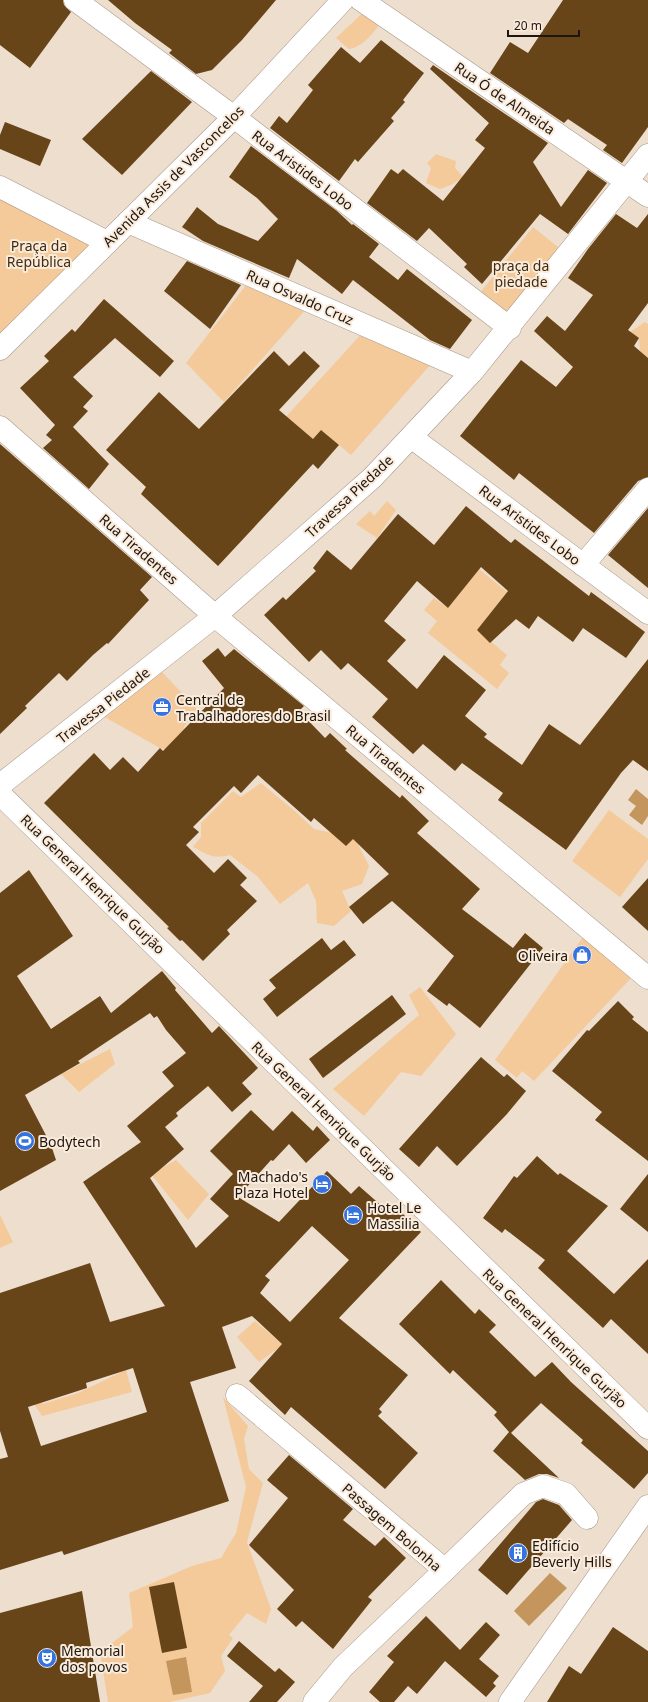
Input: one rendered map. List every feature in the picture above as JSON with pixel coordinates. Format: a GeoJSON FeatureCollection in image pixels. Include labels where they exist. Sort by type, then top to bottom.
{"type":"FeatureCollection","features":[{"type":"Feature","properties":{"kind":"street","name":"Rua Aristides Lobo"},"geometry":{"type":"LineString","coordinates":[[75,0],[234,117],[510,328]]}},
{"type":"Feature","properties":{"kind":"street","name":"Avenida Assis de Vasconcelos"},"geometry":{"type":"LineString","coordinates":[[0,349],[234,117],[343,0]]}},
{"type":"Feature","properties":{"kind":"street","name":"Rua Ó de Almeida"},"geometry":{"type":"LineString","coordinates":[[361,0],[648,196]]}},
{"type":"Feature","properties":{"kind":"street","name":"Travessa Piedade"},"geometry":{"type":"LineString","coordinates":[[0,785],[215,616],[372,478],[472,372],[510,328],[648,155]]}},
{"type":"Feature","properties":{"kind":"street"},"geometry":{"type":"LineString","coordinates":[[0,187],[107,242]]}},
{"type":"Feature","properties":{"kind":"street","name":"Rua Osvaldo Cruz"},"geometry":{"type":"LineString","coordinates":[[128,222],[472,372]]}},
{"type":"Feature","properties":{"kind":"street","name":"Rua Tiradentes"},"geometry":{"type":"LineString","coordinates":[[0,427],[215,616],[648,978]]}},
{"type":"Feature","properties":{"kind":"street","name":"Rua Aristides Lobo"},"geometry":{"type":"LineString","coordinates":[[411,437],[648,613]]}},
{"type":"Feature","properties":{"kind":"street"},"geometry":{"type":"LineString","coordinates":[[583,565],[648,489]]}},
{"type":"Feature","properties":{"kind":"street","name":"Rua General Henrique Gurjão"},"geometry":{"type":"LineString","coordinates":[[0,794],[648,1428]]}},
{"type":"Feature","properties":{"kind":"street","name":"Passagem Bolonha"},"geometry":{"type":"LineString","coordinates":[[237,1395],[445,1570],[343,1667],[314,1702]]}},
{"type":"Feature","properties":{"kind":"street"},"geometry":{"type":"LineString","coordinates":[[445,1570],[523,1494],[543,1486],[566,1494],[587,1518]]}},
{"type":"Feature","properties":{"kind":"street"},"geometry":{"type":"LineString","coordinates":[[510,1702],[648,1506]]}},
{"type":"Feature","properties":{"kind":"green space"},"geometry":{"type":"Polygon","coordinates":[[[367,9],[382,21],[372,34],[363,42],[354,48],[349,49],[336,38],[367,9]]]}},
{"type":"Feature","properties":{"kind":"green space"},"geometry":{"type":"Polygon","coordinates":[[[436,154],[456,161],[455,168],[463,177],[453,184],[440,189],[426,183],[431,168],[427,163],[436,154]]]}},
{"type":"Feature","properties":{"kind":"green space","name":"Praça da República"},"geometry":{"type":"Polygon","coordinates":[[[0,191],[107,242],[0,349],[0,191]]]}},
{"type":"Feature","properties":{"kind":"green space","name":"praça da piedade"},"geometry":{"type":"Polygon","coordinates":[[[533,227],[563,251],[509,318],[479,294],[533,227]]]}},
{"type":"Feature","properties":{"kind":"green space"},"geometry":{"type":"Polygon","coordinates":[[[250,280],[307,308],[224,402],[186,363],[250,280]]]}},
{"type":"Feature","properties":{"kind":"green space"},"geometry":{"type":"Polygon","coordinates":[[[645,322],[648,324],[648,358],[640,351],[639,338],[630,332],[645,322]]]}},
{"type":"Feature","properties":{"kind":"green space"},"geometry":{"type":"Polygon","coordinates":[[[364,331],[431,364],[351,455],[321,430],[312,440],[283,420],[364,331]]]}},
{"type":"Feature","properties":{"kind":"green space"},"geometry":{"type":"Polygon","coordinates":[[[387,501],[396,510],[377,538],[356,524],[370,511],[374,516],[387,501]]]}},
{"type":"Feature","properties":{"kind":"green space"},"geometry":{"type":"Polygon","coordinates":[[[479,569],[507,592],[477,630],[507,655],[500,665],[509,673],[497,689],[428,633],[437,621],[424,610],[434,598],[448,608],[479,569]]]}},
{"type":"Feature","properties":{"kind":"green space"},"geometry":{"type":"Polygon","coordinates":[[[161,671],[197,709],[184,727],[183,733],[167,750],[160,748],[101,715],[161,671]]]}},
{"type":"Feature","properties":{"kind":"green space"},"geometry":{"type":"Polygon","coordinates":[[[261,783],[314,829],[355,838],[369,866],[362,884],[342,891],[351,911],[334,926],[317,923],[316,901],[308,883],[280,904],[257,876],[230,855],[219,857],[211,856],[193,847],[201,837],[201,823],[233,791],[241,797],[261,783]]]}},
{"type":"Feature","properties":{"kind":"green space"},"geometry":{"type":"Polygon","coordinates":[[[609,810],[648,839],[648,859],[620,897],[572,861],[609,810]]]}},
{"type":"Feature","properties":{"kind":"green space"},"geometry":{"type":"Polygon","coordinates":[[[583,937],[632,977],[534,1081],[522,1071],[517,1078],[495,1060],[583,937]]]}},
{"type":"Feature","properties":{"kind":"green space"},"geometry":{"type":"Polygon","coordinates":[[[420,987],[456,1034],[421,1076],[401,1072],[364,1116],[333,1089],[419,1015],[409,995],[420,987]]]}},
{"type":"Feature","properties":{"kind":"green space"},"geometry":{"type":"Polygon","coordinates":[[[110,1049],[115,1064],[79,1092],[61,1074],[110,1049]]]}},
{"type":"Feature","properties":{"kind":"green space"},"geometry":{"type":"Polygon","coordinates":[[[176,1160],[209,1194],[188,1220],[151,1174],[176,1160]]]}},
{"type":"Feature","properties":{"kind":"green space"},"geometry":{"type":"Polygon","coordinates":[[[0,1215],[13,1242],[0,1248],[0,1215]]]}},
{"type":"Feature","properties":{"kind":"green space"},"geometry":{"type":"Polygon","coordinates":[[[255,1321],[283,1345],[259,1362],[237,1337],[255,1321]]]}},
{"type":"Feature","properties":{"kind":"green space"},"geometry":{"type":"Polygon","coordinates":[[[126,1370],[132,1392],[42,1416],[28,1395],[35,1391],[43,1404],[78,1393],[126,1370]]]}},
{"type":"Feature","properties":{"kind":"green space"},"geometry":{"type":"Polygon","coordinates":[[[223,1397],[248,1426],[244,1439],[249,1469],[263,1483],[247,1542],[271,1609],[266,1624],[247,1613],[229,1635],[233,1638],[221,1656],[225,1671],[210,1693],[170,1702],[108,1702],[100,1652],[133,1627],[129,1593],[192,1566],[221,1558],[236,1533],[246,1487],[223,1397]]]}},
{"type":"Feature","properties":{"kind":"shaded area"},"geometry":{"type":"Polygon","coordinates":[[[636,789],[648,799],[648,816],[642,825],[629,815],[636,806],[628,800],[636,789]]]}},
{"type":"Feature","properties":{"kind":"shaded area"},"geometry":{"type":"Polygon","coordinates":[[[550,1573],[567,1588],[529,1626],[514,1611],[550,1573]]]}},
{"type":"Feature","properties":{"kind":"shaded area"},"geometry":{"type":"Polygon","coordinates":[[[186,1657],[192,1692],[173,1695],[166,1661],[186,1657]]]}},
{"type":"Feature","properties":{"kind":"building"},"geometry":{"type":"Polygon","coordinates":[[[0,0],[63,0],[64,5],[71,12],[30,68],[0,45],[0,0]]]}},
{"type":"Feature","properties":{"kind":"building"},"geometry":{"type":"Polygon","coordinates":[[[108,0],[276,0],[242,40],[212,70],[196,74],[169,53],[172,50],[135,23],[108,0]]]}},
{"type":"Feature","properties":{"kind":"building"},"geometry":{"type":"Polygon","coordinates":[[[563,0],[648,0],[648,127],[622,163],[603,150],[607,145],[568,119],[564,123],[490,73],[510,42],[528,53],[563,0]]]}},
{"type":"Feature","properties":{"kind":"building"},"geometry":{"type":"Polygon","coordinates":[[[381,40],[424,73],[403,100],[405,102],[391,118],[394,121],[358,162],[355,159],[339,181],[270,128],[279,116],[287,123],[313,90],[308,85],[341,47],[360,63],[381,40]]]}},
{"type":"Feature","properties":{"kind":"building"},"geometry":{"type":"Polygon","coordinates":[[[433,65],[548,143],[533,162],[561,207],[588,170],[607,183],[568,234],[540,214],[482,284],[464,267],[467,264],[429,228],[417,241],[367,203],[391,169],[398,174],[403,169],[443,201],[485,148],[475,140],[489,123],[430,69],[433,65]]]}},
{"type":"Feature","properties":{"kind":"building"},"geometry":{"type":"Polygon","coordinates":[[[151,71],[192,102],[122,175],[82,139],[151,71]]]}},
{"type":"Feature","properties":{"kind":"building"},"geometry":{"type":"Polygon","coordinates":[[[5,122],[51,140],[40,166],[0,149],[0,135],[5,122]]]}},
{"type":"Feature","properties":{"kind":"building"},"geometry":{"type":"Polygon","coordinates":[[[251,146],[337,211],[352,225],[353,224],[379,244],[369,257],[398,280],[407,269],[472,320],[450,349],[430,340],[353,280],[342,294],[297,259],[289,278],[203,241],[182,227],[197,207],[218,224],[258,241],[278,219],[257,198],[229,177],[251,146]]]}},
{"type":"Feature","properties":{"kind":"building"},"geometry":{"type":"Polygon","coordinates":[[[616,214],[637,228],[648,214],[648,303],[628,330],[639,338],[634,346],[648,358],[648,477],[638,481],[594,533],[519,473],[514,480],[460,436],[521,360],[556,387],[573,367],[534,331],[547,316],[565,331],[593,295],[568,278],[588,249],[616,214]]]}},
{"type":"Feature","properties":{"kind":"building"},"geometry":{"type":"Polygon","coordinates":[[[187,261],[241,285],[210,329],[164,291],[187,261]]]}},
{"type":"Feature","properties":{"kind":"building"},"geometry":{"type":"Polygon","coordinates":[[[104,299],[174,361],[160,377],[115,338],[73,377],[93,396],[83,407],[88,411],[73,427],[109,464],[89,489],[43,448],[52,440],[46,435],[55,425],[20,388],[49,361],[44,356],[72,329],[75,332],[104,299]]]}},
{"type":"Feature","properties":{"kind":"building"},"geometry":{"type":"Polygon","coordinates":[[[274,351],[289,366],[304,351],[320,366],[279,410],[313,439],[321,430],[339,445],[318,469],[313,464],[218,566],[141,494],[146,487],[106,450],[159,392],[199,429],[274,351]]]}},
{"type":"Feature","properties":{"kind":"building"},"geometry":{"type":"Polygon","coordinates":[[[0,444],[152,577],[140,590],[149,600],[108,644],[107,643],[93,655],[67,681],[59,673],[25,706],[27,708],[0,734],[0,444]]]}},
{"type":"Feature","properties":{"kind":"building"},"geometry":{"type":"Polygon","coordinates":[[[466,506],[511,543],[515,539],[589,596],[591,592],[645,632],[626,658],[583,628],[573,642],[538,616],[529,629],[516,619],[490,643],[477,630],[508,591],[481,567],[448,608],[417,581],[384,621],[406,640],[387,661],[417,689],[444,655],[486,690],[465,716],[487,734],[484,737],[522,765],[549,724],[580,745],[648,659],[648,771],[633,760],[621,773],[566,850],[498,800],[503,793],[462,763],[455,771],[423,744],[413,754],[372,717],[388,699],[348,663],[341,670],[321,650],[309,662],[264,615],[283,597],[286,600],[316,571],[313,568],[327,550],[351,570],[398,514],[434,545],[466,506]]]}},
{"type":"Feature","properties":{"kind":"building"},"geometry":{"type":"Polygon","coordinates":[[[648,508],[648,588],[608,555],[648,508]]]}},
{"type":"Feature","properties":{"kind":"building"},"geometry":{"type":"Polygon","coordinates":[[[218,648],[225,657],[234,649],[304,706],[299,711],[325,738],[330,733],[347,749],[345,750],[400,798],[402,795],[429,821],[417,833],[480,889],[462,909],[513,948],[525,933],[543,948],[480,1028],[449,1003],[447,1006],[427,991],[454,956],[392,901],[363,924],[349,907],[389,874],[353,839],[346,846],[314,818],[311,822],[258,775],[241,793],[234,786],[193,827],[199,832],[186,845],[214,873],[228,859],[247,878],[240,885],[257,901],[227,930],[230,934],[203,961],[182,940],[180,941],[167,928],[169,927],[44,803],[94,753],[110,770],[123,757],[138,772],[160,748],[163,751],[224,688],[202,661],[218,648]]]}},
{"type":"Feature","properties":{"kind":"building"},"geometry":{"type":"Polygon","coordinates":[[[29,870],[73,936],[17,976],[51,1029],[100,996],[111,1013],[162,971],[176,988],[175,990],[212,1033],[219,1026],[258,1068],[242,1083],[252,1094],[232,1112],[208,1086],[176,1113],[178,1116],[165,1127],[184,1149],[150,1178],[196,1248],[229,1216],[210,1199],[233,1174],[210,1151],[251,1110],[273,1131],[292,1111],[313,1131],[317,1126],[330,1140],[306,1163],[289,1144],[273,1161],[271,1160],[238,1197],[279,1222],[327,1171],[351,1194],[359,1186],[392,1215],[398,1209],[421,1232],[339,1318],[408,1375],[379,1409],[382,1412],[378,1416],[418,1453],[385,1489],[291,1407],[285,1415],[249,1381],[282,1344],[252,1316],[222,1327],[236,1368],[190,1382],[229,1501],[64,1555],[62,1551],[0,1570],[0,1459],[8,1457],[0,1431],[0,1293],[90,1263],[110,1322],[165,1306],[83,1182],[141,1142],[127,1126],[174,1086],[162,1072],[186,1053],[166,1030],[157,1016],[154,1018],[150,1013],[78,1061],[80,1063],[25,1095],[51,1145],[56,1160],[0,1191],[0,893],[29,870]],[[312,1226],[265,1276],[270,1280],[260,1293],[290,1322],[349,1260],[312,1226]],[[133,1368],[86,1383],[87,1388],[28,1407],[41,1446],[147,1412],[133,1368]]]}},
{"type":"Feature","properties":{"kind":"building"},"geometry":{"type":"Polygon","coordinates":[[[648,878],[648,931],[622,907],[648,878]]]}},
{"type":"Feature","properties":{"kind":"building"},"geometry":{"type":"Polygon","coordinates":[[[322,938],[331,950],[344,940],[356,955],[277,1017],[263,999],[276,988],[269,980],[322,938]]]}},
{"type":"Feature","properties":{"kind":"building"},"geometry":{"type":"Polygon","coordinates":[[[392,995],[406,1014],[323,1078],[309,1059],[392,995]]]}},
{"type":"Feature","properties":{"kind":"building"},"geometry":{"type":"Polygon","coordinates":[[[618,1001],[634,1017],[632,1019],[648,1032],[648,1161],[595,1120],[602,1112],[552,1071],[587,1030],[589,1031],[618,1001]]]}},
{"type":"Feature","properties":{"kind":"building"},"geometry":{"type":"Polygon","coordinates":[[[481,1057],[504,1077],[507,1074],[526,1091],[507,1114],[457,1166],[437,1146],[419,1167],[399,1149],[481,1057]]]}},
{"type":"Feature","properties":{"kind":"building"},"geometry":{"type":"Polygon","coordinates":[[[537,1156],[558,1175],[560,1173],[608,1206],[567,1251],[614,1294],[648,1259],[648,1354],[611,1319],[603,1328],[538,1268],[545,1260],[505,1229],[502,1233],[483,1218],[514,1176],[517,1178],[537,1156]]]}},
{"type":"Feature","properties":{"kind":"building"},"geometry":{"type":"Polygon","coordinates":[[[648,1174],[648,1232],[620,1209],[648,1174]]]}},
{"type":"Feature","properties":{"kind":"building"},"geometry":{"type":"Polygon","coordinates":[[[441,1280],[475,1314],[479,1309],[496,1325],[489,1332],[535,1377],[552,1362],[571,1382],[648,1451],[648,1473],[634,1489],[581,1443],[583,1440],[541,1403],[511,1433],[559,1478],[547,1474],[539,1474],[525,1480],[493,1451],[509,1432],[494,1415],[497,1412],[453,1370],[450,1374],[399,1324],[441,1280]]]}},
{"type":"Feature","properties":{"kind":"building"},"geometry":{"type":"Polygon","coordinates":[[[289,1455],[353,1509],[343,1520],[375,1546],[384,1537],[406,1558],[368,1597],[372,1600],[333,1649],[302,1621],[296,1627],[277,1609],[294,1590],[249,1545],[288,1498],[267,1480],[289,1455]]]}},
{"type":"Feature","properties":{"kind":"building","name":"Edifício Beverly Hills"},"geometry":{"type":"Polygon","coordinates":[[[543,1499],[559,1505],[572,1520],[507,1595],[478,1570],[536,1502],[543,1499]]]}},
{"type":"Feature","properties":{"kind":"building"},"geometry":{"type":"Polygon","coordinates":[[[174,1582],[187,1648],[162,1653],[149,1587],[174,1582]]]}},
{"type":"Feature","properties":{"kind":"building","name":"Memorial dos povos"},"geometry":{"type":"Polygon","coordinates":[[[82,1591],[100,1702],[0,1702],[0,1613],[82,1591]]]}},
{"type":"Feature","properties":{"kind":"building"},"geometry":{"type":"Polygon","coordinates":[[[426,1616],[460,1650],[486,1622],[500,1635],[479,1659],[499,1676],[493,1683],[496,1686],[486,1697],[445,1661],[417,1694],[408,1686],[394,1702],[380,1702],[369,1692],[394,1662],[387,1656],[426,1616]]]}},
{"type":"Feature","properties":{"kind":"building"},"geometry":{"type":"Polygon","coordinates":[[[613,1627],[648,1651],[648,1702],[547,1702],[569,1666],[581,1674],[613,1627]]]}},
{"type":"Feature","properties":{"kind":"building"},"geometry":{"type":"Polygon","coordinates":[[[239,1641],[275,1672],[279,1668],[295,1682],[277,1702],[249,1702],[263,1686],[227,1656],[239,1641]]]}},
{"type":"Feature","properties":{"kind":"place","name":"Central de Trabalhadores do Brasil"},"geometry":{"type":"Point","coordinates":[162,707]}},
{"type":"Feature","properties":{"kind":"place","name":"Oliveira"},"geometry":{"type":"Point","coordinates":[582,955]}},
{"type":"Feature","properties":{"kind":"place","name":"Bodytech"},"geometry":{"type":"Point","coordinates":[25,1141]}},
{"type":"Feature","properties":{"kind":"place","name":"Machado's Plaza Hotel"},"geometry":{"type":"Point","coordinates":[322,1184]}},
{"type":"Feature","properties":{"kind":"place","name":"Hotel Le Massilia"},"geometry":{"type":"Point","coordinates":[353,1215]}},
{"type":"Feature","properties":{"kind":"place","name":"Edifício Beverly Hills"},"geometry":{"type":"Point","coordinates":[518,1553]}},
{"type":"Feature","properties":{"kind":"place","name":"Memorial dos povos"},"geometry":{"type":"Point","coordinates":[47,1658]}}]}
